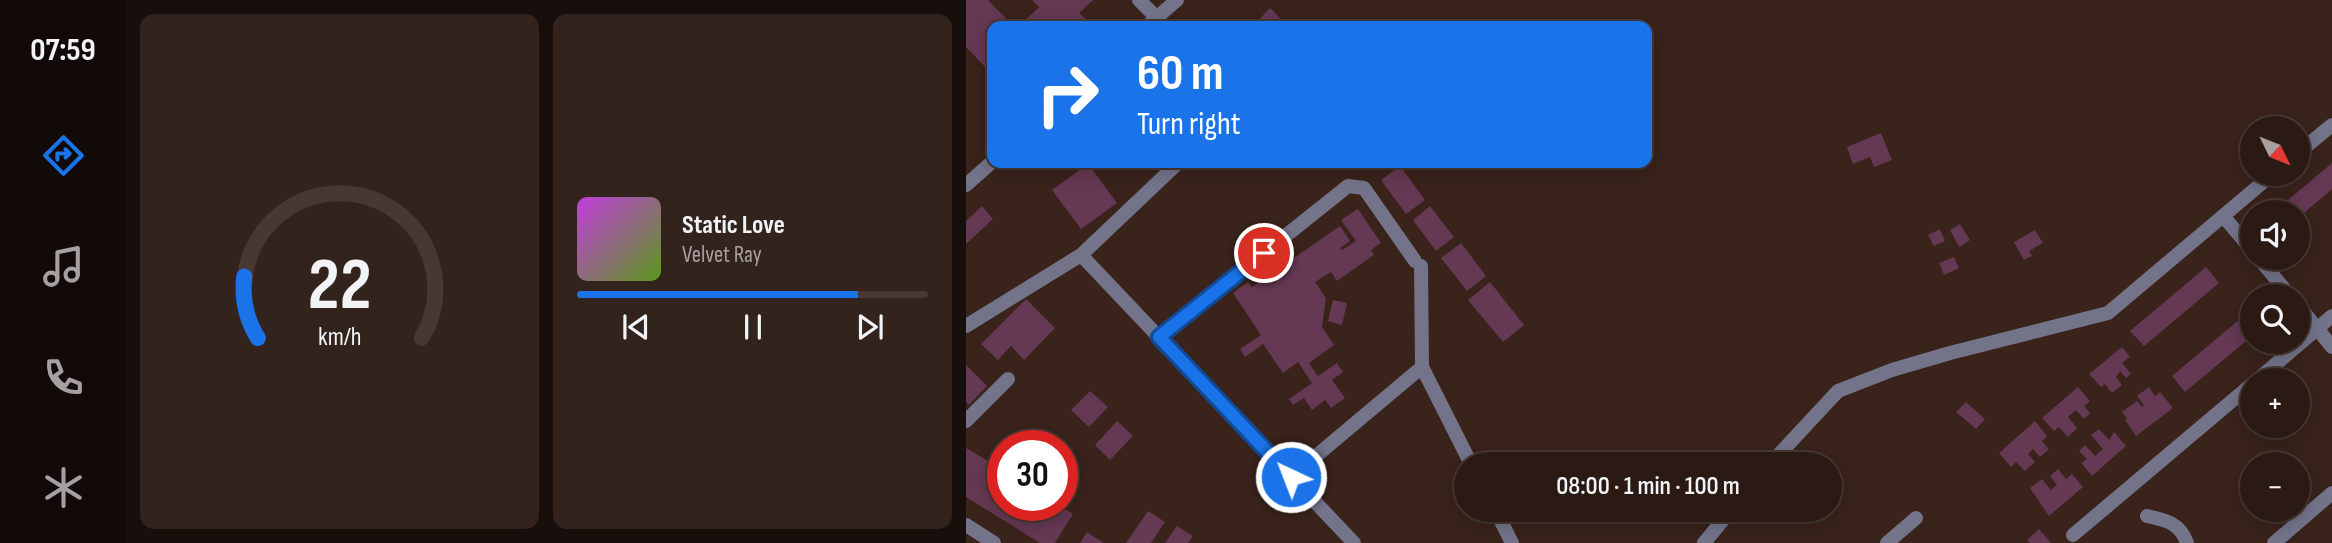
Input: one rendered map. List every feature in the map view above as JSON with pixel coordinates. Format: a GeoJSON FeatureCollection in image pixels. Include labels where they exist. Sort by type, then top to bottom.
{"type":"FeatureCollection","features":[{"type":"Feature","properties":{"kind":"street"},"geometry":{"type":"LineString","coordinates":[[1139,0],[1151,21]]}},
{"type":"Feature","properties":{"kind":"street"},"geometry":{"type":"LineString","coordinates":[[1153,21],[1177,0]]}},
{"type":"Feature","properties":{"kind":"street"},"geometry":{"type":"LineString","coordinates":[[2310,144],[2331,127]]}},
{"type":"Feature","properties":{"kind":"street"},"geometry":{"type":"LineString","coordinates":[[966,185],[987,166]]}},
{"type":"Feature","properties":{"kind":"street"},"geometry":{"type":"LineString","coordinates":[[966,326],[1081,255],[1173,168]]}},
{"type":"Feature","properties":{"kind":"street"},"geometry":{"type":"LineString","coordinates":[[1159,337],[1348,186],[1364,188],[1418,263],[1422,367],[1465,452]]}},
{"type":"Feature","properties":{"kind":"street"},"geometry":{"type":"LineString","coordinates":[[1781,452],[1838,391],[1892,370],[2108,313],[2259,186]]}},
{"type":"Feature","properties":{"kind":"street"},"geometry":{"type":"LineString","coordinates":[[2223,216],[2240,236]]}},
{"type":"Feature","properties":{"kind":"street"},"geometry":{"type":"LineString","coordinates":[[1081,255],[1354,543]]}},
{"type":"Feature","properties":{"kind":"street"},"geometry":{"type":"LineString","coordinates":[[2269,270],[2280,284]]}},
{"type":"Feature","properties":{"kind":"street"},"geometry":{"type":"LineString","coordinates":[[2271,368],[2332,316]]}},
{"type":"Feature","properties":{"kind":"street"},"geometry":{"type":"LineString","coordinates":[[2310,318],[2332,347]]}},
{"type":"Feature","properties":{"kind":"street"},"geometry":{"type":"LineString","coordinates":[[1291,477],[1422,367]]}},
{"type":"Feature","properties":{"kind":"street"},"geometry":{"type":"LineString","coordinates":[[966,421],[1008,379]]}},
{"type":"Feature","properties":{"kind":"street"},"geometry":{"type":"LineString","coordinates":[[2073,536],[2240,394]]}},
{"type":"Feature","properties":{"kind":"street"},"geometry":{"type":"LineString","coordinates":[[2274,543],[2332,493]]}},
{"type":"Feature","properties":{"kind":"street"},"geometry":{"type":"LineString","coordinates":[[2147,516],[2174,524],[2181,530],[2187,543]]}},
{"type":"Feature","properties":{"kind":"street"},"geometry":{"type":"LineString","coordinates":[[1887,543],[1916,518]]}},
{"type":"Feature","properties":{"kind":"street"},"geometry":{"type":"LineString","coordinates":[[1501,522],[1512,543]]}},
{"type":"Feature","properties":{"kind":"street"},"geometry":{"type":"LineString","coordinates":[[1704,543],[1721,522]]}},
{"type":"Feature","properties":{"kind":"street"},"geometry":{"type":"LineString","coordinates":[[966,525],[994,543]]}},
{"type":"Feature","properties":{"kind":"building"},"geometry":{"type":"Polygon","coordinates":[[[966,0],[988,0],[1008,21],[987,21],[987,69],[966,47],[966,0]]]}},
{"type":"Feature","properties":{"kind":"building"},"geometry":{"type":"Polygon","coordinates":[[[1032,0],[1093,0],[1079,13],[1088,21],[1024,21],[1039,7],[1032,0]]]}},
{"type":"Feature","properties":{"kind":"building"},"geometry":{"type":"Polygon","coordinates":[[[1270,8],[1283,21],[1258,21],[1270,8]]]}},
{"type":"Feature","properties":{"kind":"building"},"geometry":{"type":"Polygon","coordinates":[[[1881,133],[1892,160],[1874,167],[1870,157],[1853,164],[1847,147],[1881,133]]]}},
{"type":"Feature","properties":{"kind":"building"},"geometry":{"type":"Polygon","coordinates":[[[2332,163],[2332,189],[2310,208],[2310,200],[2288,200],[2305,186],[2310,186],[2310,182],[2332,163]]]}},
{"type":"Feature","properties":{"kind":"building"},"geometry":{"type":"Polygon","coordinates":[[[1082,168],[1091,168],[1117,203],[1081,229],[1052,190],[1082,168]]]}},
{"type":"Feature","properties":{"kind":"building"},"geometry":{"type":"Polygon","coordinates":[[[1397,168],[1401,168],[1425,200],[1406,214],[1381,180],[1397,168]]]}},
{"type":"Feature","properties":{"kind":"building"},"geometry":{"type":"Polygon","coordinates":[[[982,206],[993,219],[966,244],[966,221],[982,206]]]}},
{"type":"Feature","properties":{"kind":"building"},"geometry":{"type":"Polygon","coordinates":[[[1430,206],[1454,237],[1436,251],[1413,220],[1430,206]]]}},
{"type":"Feature","properties":{"kind":"building"},"geometry":{"type":"Polygon","coordinates":[[[1358,209],[1381,243],[1371,250],[1374,255],[1337,281],[1331,272],[1315,282],[1326,298],[1322,327],[1334,345],[1309,363],[1318,376],[1337,363],[1343,372],[1332,380],[1345,398],[1331,408],[1325,400],[1312,410],[1304,398],[1293,405],[1289,399],[1312,383],[1298,362],[1283,373],[1263,344],[1245,357],[1240,349],[1261,335],[1233,293],[1248,282],[1252,287],[1340,226],[1350,241],[1340,248],[1342,250],[1356,241],[1341,220],[1358,209]]]}},
{"type":"Feature","properties":{"kind":"building"},"geometry":{"type":"Polygon","coordinates":[[[1960,224],[1970,240],[1959,247],[1950,230],[1960,224]]]}},
{"type":"Feature","properties":{"kind":"building"},"geometry":{"type":"Polygon","coordinates":[[[1940,229],[1945,241],[1934,246],[1928,235],[1940,229]]]}},
{"type":"Feature","properties":{"kind":"building"},"geometry":{"type":"Polygon","coordinates":[[[2035,230],[2043,243],[2029,251],[2032,256],[2024,260],[2014,242],[2035,230]]]}},
{"type":"Feature","properties":{"kind":"building"},"geometry":{"type":"Polygon","coordinates":[[[1461,243],[1486,276],[1467,291],[1441,258],[1461,243]]]}},
{"type":"Feature","properties":{"kind":"building"},"geometry":{"type":"Polygon","coordinates":[[[1954,257],[1959,268],[1944,275],[1939,263],[1954,257]]]}},
{"type":"Feature","properties":{"kind":"building"},"geometry":{"type":"Polygon","coordinates":[[[2206,267],[2219,283],[2144,346],[2130,331],[2206,267]]]}},
{"type":"Feature","properties":{"kind":"building"},"geometry":{"type":"Polygon","coordinates":[[[1490,282],[1524,325],[1503,342],[1468,300],[1490,282]]]}},
{"type":"Feature","properties":{"kind":"building"},"geometry":{"type":"Polygon","coordinates":[[[1026,299],[1055,328],[1024,360],[1011,346],[998,360],[981,344],[1026,299]]]}},
{"type":"Feature","properties":{"kind":"building"},"geometry":{"type":"Polygon","coordinates":[[[1333,300],[1347,303],[1342,325],[1328,321],[1333,300]]]}},
{"type":"Feature","properties":{"kind":"building"},"geometry":{"type":"Polygon","coordinates":[[[2240,319],[2240,346],[2185,392],[2172,376],[2240,319]]]}},
{"type":"Feature","properties":{"kind":"building"},"geometry":{"type":"Polygon","coordinates":[[[2122,347],[2130,357],[2122,363],[2131,374],[2126,378],[2120,371],[2116,377],[2122,385],[2112,393],[2105,384],[2101,387],[2089,374],[2122,347]]]}},
{"type":"Feature","properties":{"kind":"building"},"geometry":{"type":"Polygon","coordinates":[[[966,365],[987,386],[969,405],[966,402],[966,365]]]}},
{"type":"Feature","properties":{"kind":"building"},"geometry":{"type":"Polygon","coordinates":[[[2078,387],[2090,401],[2084,406],[2090,413],[2084,419],[2076,410],[2068,417],[2077,428],[2068,437],[2059,427],[2054,431],[2042,418],[2078,387]]]}},
{"type":"Feature","properties":{"kind":"building"},"geometry":{"type":"Polygon","coordinates":[[[2149,387],[2155,396],[2160,392],[2173,408],[2136,436],[2122,412],[2137,401],[2142,407],[2144,405],[2137,396],[2149,387]]]}},
{"type":"Feature","properties":{"kind":"building"},"geometry":{"type":"Polygon","coordinates":[[[1090,391],[1108,407],[1089,427],[1071,410],[1090,391]]]}},
{"type":"Feature","properties":{"kind":"building"},"geometry":{"type":"Polygon","coordinates":[[[1966,402],[1985,419],[1976,429],[1956,412],[1966,402]]]}},
{"type":"Feature","properties":{"kind":"building"},"geometry":{"type":"Polygon","coordinates":[[[1117,421],[1133,436],[1110,460],[1095,445],[1117,421]]]}},
{"type":"Feature","properties":{"kind":"building"},"geometry":{"type":"Polygon","coordinates":[[[2035,421],[2047,436],[2042,441],[2049,449],[2040,457],[2033,449],[2028,454],[2035,462],[2025,471],[2016,462],[2011,467],[1999,453],[2035,421]]]}},
{"type":"Feature","properties":{"kind":"building"},"geometry":{"type":"Polygon","coordinates":[[[2099,429],[2109,440],[2114,432],[2126,446],[2092,476],[2081,463],[2087,459],[2079,451],[2085,445],[2095,456],[2103,449],[2091,435],[2099,429]]]}},
{"type":"Feature","properties":{"kind":"building"},"geometry":{"type":"Polygon","coordinates":[[[966,448],[987,460],[987,510],[966,497],[966,448]]]}},
{"type":"Feature","properties":{"kind":"building"},"geometry":{"type":"Polygon","coordinates":[[[2058,469],[2066,479],[2072,474],[2083,487],[2049,516],[2030,488],[2042,479],[2051,490],[2057,485],[2050,476],[2058,469]]]}},
{"type":"Feature","properties":{"kind":"building"},"geometry":{"type":"Polygon","coordinates":[[[1148,511],[1165,522],[1151,543],[1126,543],[1148,511]]]}},
{"type":"Feature","properties":{"kind":"building"},"geometry":{"type":"Polygon","coordinates":[[[1005,521],[1069,521],[1055,543],[1040,543],[1005,521]]]}},
{"type":"Feature","properties":{"kind":"building"},"geometry":{"type":"Polygon","coordinates":[[[1177,526],[1193,536],[1188,543],[1165,543],[1177,526]]]}},
{"type":"Feature","properties":{"kind":"building"},"geometry":{"type":"Polygon","coordinates":[[[2039,529],[2051,543],[2030,543],[2027,540],[2039,529]]]}},
{"type":"Feature","properties":{"kind":"building"},"geometry":{"type":"Polygon","coordinates":[[[1087,532],[1104,543],[1080,543],[1087,532]]]}},
{"type":"Feature","properties":{"kind":"route"},"geometry":{"type":"LineString","coordinates":[[1264,253],[1159,337],[1291,477]]}}]}
